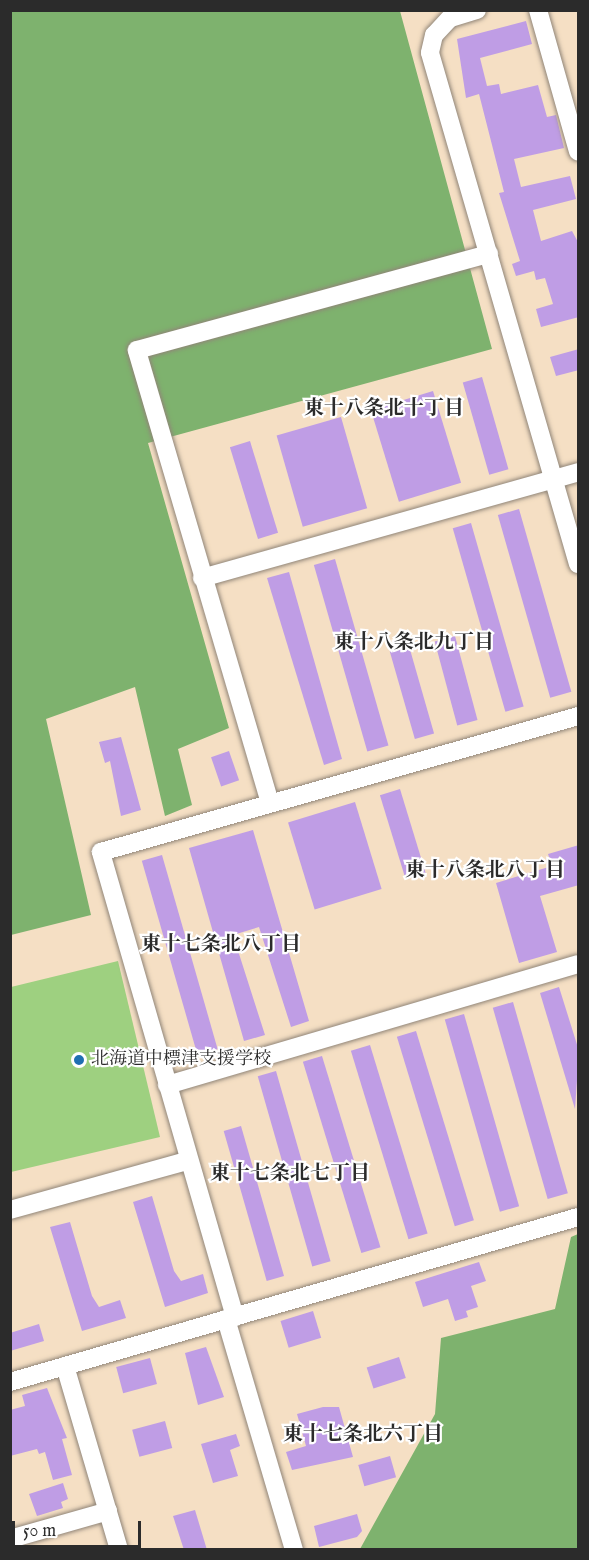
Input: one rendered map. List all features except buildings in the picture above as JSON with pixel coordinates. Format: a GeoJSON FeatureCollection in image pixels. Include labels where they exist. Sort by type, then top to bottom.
{"type":"FeatureCollection","features":[{"type":"Feature","properties":{"kind":"street"},"geometry":{"type":"LineString","coordinates":[[477,10],[450,18],[434,34],[430,53],[579,564]]}},
{"type":"Feature","properties":{"kind":"street"},"geometry":{"type":"LineString","coordinates":[[538,10],[579,151]]}},
{"type":"Feature","properties":{"kind":"street"},"geometry":{"type":"LineString","coordinates":[[270,803],[202,578],[138,350],[489,254]]}},
{"type":"Feature","properties":{"kind":"street"},"geometry":{"type":"LineString","coordinates":[[202,578],[579,472]]}},
{"type":"Feature","properties":{"kind":"street"},"geometry":{"type":"LineString","coordinates":[[294,1550],[101,852],[579,716]]}},
{"type":"Feature","properties":{"kind":"street"},"geometry":{"type":"LineString","coordinates":[[167,1085],[579,964]]}},
{"type":"Feature","properties":{"kind":"street"},"geometry":{"type":"LineString","coordinates":[[10,1210],[183,1162]]}},
{"type":"Feature","properties":{"kind":"street"},"geometry":{"type":"LineString","coordinates":[[10,1382],[579,1217]]}},
{"type":"Feature","properties":{"kind":"street"},"geometry":{"type":"LineString","coordinates":[[65,1366],[119,1550]]}},
{"type":"Feature","properties":{"kind":"street"},"geometry":{"type":"LineString","coordinates":[[10,1539],[108,1510]]}},
{"type":"Feature","properties":{"kind":"green space"},"geometry":{"type":"Polygon","coordinates":[[[10,11],[400,11],[492,349],[148,443],[229,728],[178,749],[192,805],[165,816],[135,687],[46,719],[91,915],[11,935],[10,11]]]}},
{"type":"Feature","properties":{"kind":"green space","name":"北海道中標津支援学校"},"geometry":{"type":"Polygon","coordinates":[[[118,961],[160,1137],[11,1172],[11,987],[118,961]]]}},
{"type":"Feature","properties":{"kind":"green space"},"geometry":{"type":"Polygon","coordinates":[[[578,1234],[578,1549],[360,1549],[435,1414],[441,1338],[555,1309],[571,1237],[578,1234]]]}},
{"type":"Feature","properties":{"kind":"place","name":"北海道中標津支援学校"},"geometry":{"type":"Point","coordinates":[79,1060]}},
{"type":"Feature","properties":{"kind":"district","name":"東十八条北十丁目"},"geometry":{"type":"Point","coordinates":[384,408]}},
{"type":"Feature","properties":{"kind":"district","name":"東十八条北九丁目"},"geometry":{"type":"Point","coordinates":[414,642]}},
{"type":"Feature","properties":{"kind":"district","name":"東十八条北八丁目"},"geometry":{"type":"Point","coordinates":[485,870]}},
{"type":"Feature","properties":{"kind":"district","name":"東十七条北八丁目"},"geometry":{"type":"Point","coordinates":[221,944]}},
{"type":"Feature","properties":{"kind":"district","name":"東十七条北七丁目"},"geometry":{"type":"Point","coordinates":[290,1173]}},
{"type":"Feature","properties":{"kind":"district","name":"東十七条北六丁目"},"geometry":{"type":"Point","coordinates":[363,1434]}}]}
